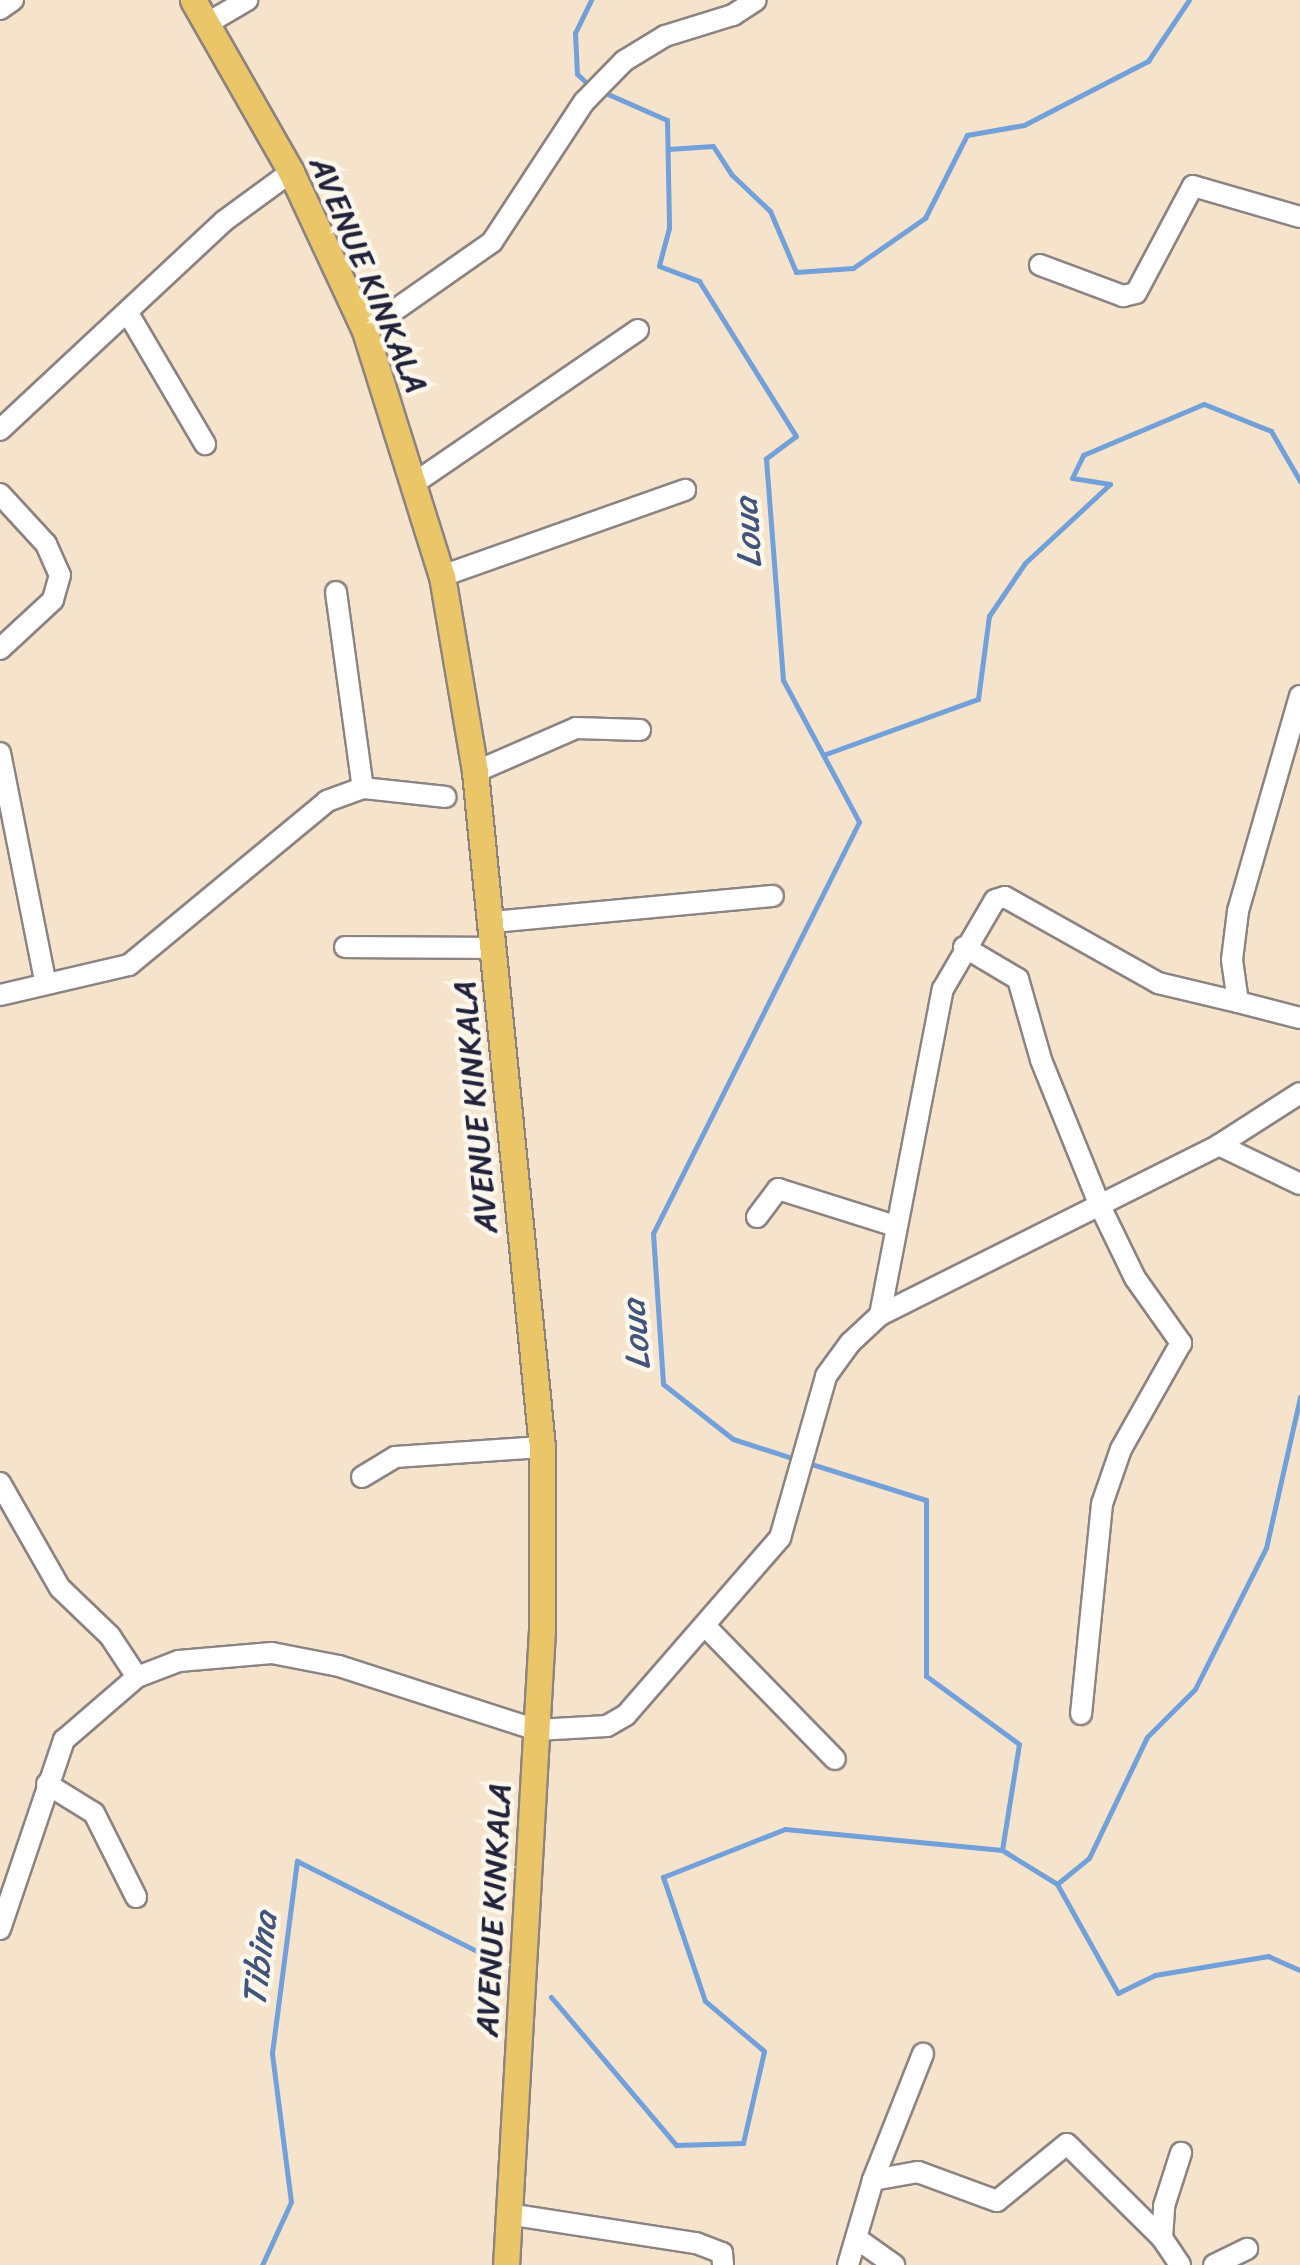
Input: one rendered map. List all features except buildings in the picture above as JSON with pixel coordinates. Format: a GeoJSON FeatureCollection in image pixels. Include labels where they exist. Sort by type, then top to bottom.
{"type":"FeatureCollection","features":[{"type":"Feature","properties":{"kind":"main road","name":"AVENUE KINKALA"},"geometry":{"type":"LineString","coordinates":[[193,0],[291,172],[364,331],[416,482],[442,576],[475,772],[542,1447],[537,1730],[506,2265]]}},
{"type":"Feature","properties":{"kind":"street"},"geometry":{"type":"LineString","coordinates":[[0,9],[12,0]]}},
{"type":"Feature","properties":{"kind":"street"},"geometry":{"type":"LineString","coordinates":[[206,24],[247,0]]}},
{"type":"Feature","properties":{"kind":"street"},"geometry":{"type":"LineString","coordinates":[[364,331],[492,242],[601,82],[665,36],[733,15],[756,0]]}},
{"type":"Feature","properties":{"kind":"street"},"geometry":{"type":"LineString","coordinates":[[0,430],[52,376],[130,314],[224,222],[291,172]]}},
{"type":"Feature","properties":{"kind":"street"},"geometry":{"type":"LineString","coordinates":[[1040,265],[1123,296],[1136,293],[1193,186],[1300,217]]}},
{"type":"Feature","properties":{"kind":"street"},"geometry":{"type":"LineString","coordinates":[[130,314],[205,444]]}},
{"type":"Feature","properties":{"kind":"street"},"geometry":{"type":"LineString","coordinates":[[416,482],[638,330]]}},
{"type":"Feature","properties":{"kind":"street"},"geometry":{"type":"LineString","coordinates":[[442,576],[685,490]]}},
{"type":"Feature","properties":{"kind":"street"},"geometry":{"type":"LineString","coordinates":[[0,494],[46,544],[60,575],[53,600],[19,625],[0,649]]}},
{"type":"Feature","properties":{"kind":"street"},"geometry":{"type":"LineString","coordinates":[[336,592],[363,788]]}},
{"type":"Feature","properties":{"kind":"street"},"geometry":{"type":"LineString","coordinates":[[1238,1002],[1232,960],[1238,912],[1300,696]]}},
{"type":"Feature","properties":{"kind":"street"},"geometry":{"type":"LineString","coordinates":[[475,772],[576,728],[640,730]]}},
{"type":"Feature","properties":{"kind":"street"},"geometry":{"type":"LineString","coordinates":[[0,752],[6,838],[44,980]]}},
{"type":"Feature","properties":{"kind":"street"},"geometry":{"type":"LineString","coordinates":[[0,995],[44,980],[129,964],[309,811],[363,788],[446,798]]}},
{"type":"Feature","properties":{"kind":"street"},"geometry":{"type":"LineString","coordinates":[[492,922],[774,896]]}},
{"type":"Feature","properties":{"kind":"street"},"geometry":{"type":"LineString","coordinates":[[880,1315],[943,989],[964,947],[995,900],[1005,897],[1158,982],[1300,1018]]}},
{"type":"Feature","properties":{"kind":"street"},"geometry":{"type":"LineString","coordinates":[[345,946],[494,948]]}},
{"type":"Feature","properties":{"kind":"street"},"geometry":{"type":"LineString","coordinates":[[964,947],[1018,979],[1029,998],[1042,1060],[1100,1206],[1135,1278],[1182,1343],[1121,1449],[1102,1504],[1081,1714]]}},
{"type":"Feature","properties":{"kind":"street"},"geometry":{"type":"LineString","coordinates":[[0,1929],[64,1740],[79,1722],[137,1677],[179,1661],[272,1653],[338,1666],[537,1730],[606,1726],[626,1715],[707,1628],[780,1538],[803,1442],[826,1376],[880,1315],[1219,1144],[1300,1093]]}},
{"type":"Feature","properties":{"kind":"street"},"geometry":{"type":"LineString","coordinates":[[1219,1144],[1300,1184]]}},
{"type":"Feature","properties":{"kind":"street"},"geometry":{"type":"LineString","coordinates":[[757,1217],[778,1188],[895,1226]]}},
{"type":"Feature","properties":{"kind":"street"},"geometry":{"type":"LineString","coordinates":[[362,1477],[395,1457],[542,1447]]}},
{"type":"Feature","properties":{"kind":"street"},"geometry":{"type":"LineString","coordinates":[[0,1483],[60,1588],[110,1636],[137,1677]]}},
{"type":"Feature","properties":{"kind":"street"},"geometry":{"type":"LineString","coordinates":[[707,1628],[835,1759]]}},
{"type":"Feature","properties":{"kind":"street"},"geometry":{"type":"LineString","coordinates":[[48,1784],[94,1813],[136,1897]]}},
{"type":"Feature","properties":{"kind":"street"},"geometry":{"type":"LineString","coordinates":[[848,2265],[873,2180],[923,2054]]}},
{"type":"Feature","properties":{"kind":"street"},"geometry":{"type":"LineString","coordinates":[[873,2180],[918,2172],[997,2200],[1067,2144],[1162,2238],[1180,2265]]}},
{"type":"Feature","properties":{"kind":"street"},"geometry":{"type":"LineString","coordinates":[[1162,2238],[1164,2206],[1182,2153]]}},
{"type":"Feature","properties":{"kind":"street"},"geometry":{"type":"LineString","coordinates":[[508,2214],[696,2242],[722,2253],[723,2265]]}},
{"type":"Feature","properties":{"kind":"street"},"geometry":{"type":"LineString","coordinates":[[856,2238],[894,2265]]}},
{"type":"Feature","properties":{"kind":"street"},"geometry":{"type":"LineString","coordinates":[[1214,2265],[1248,2249]]}},
{"type":"Feature","properties":{"kind":"waterway","name":"Loua"},"geometry":{"type":"LineString","coordinates":[[591,0],[575,33],[577,74],[591,87]]}},
{"type":"Feature","properties":{"kind":"waterway"},"geometry":{"type":"LineString","coordinates":[[668,149],[713,146],[731,174],[770,211],[796,272],[853,268],[925,218],[967,135],[1024,125],[1148,61],[1189,0]]}},
{"type":"Feature","properties":{"kind":"waterway","name":"Loua"},"geometry":{"type":"LineString","coordinates":[[601,91],[667,120],[669,228],[659,266],[699,281],[796,436],[766,459],[783,680],[859,822],[653,1233],[663,1384],[733,1439],[798,1460]]}},
{"type":"Feature","properties":{"kind":"waterway"},"geometry":{"type":"LineString","coordinates":[[823,755],[978,699],[989,616],[1025,563],[1110,484],[1072,478],[1083,455],[1204,404],[1271,431],[1300,481]]}},
{"type":"Feature","properties":{"kind":"waterway"},"geometry":{"type":"LineString","coordinates":[[1002,1850],[1057,1884],[1089,1858],[1147,1737],[1195,1689],[1266,1548],[1300,1397]]}},
{"type":"Feature","properties":{"kind":"waterway","name":"Loua"},"geometry":{"type":"LineString","coordinates":[[551,1997],[676,2145],[743,2143],[764,2051],[705,2001],[663,1877],[785,1829],[1002,1850],[1019,1744],[926,1676],[926,1500],[809,1463]]}},
{"type":"Feature","properties":{"kind":"waterway","name":"Tibina"},"geometry":{"type":"LineString","coordinates":[[262,2265],[291,2202],[272,2053],[297,1861],[483,1954]]}},
{"type":"Feature","properties":{"kind":"waterway"},"geometry":{"type":"LineString","coordinates":[[1057,1884],[1118,1993],[1155,1975],[1268,1956],[1300,1970]]}}]}
